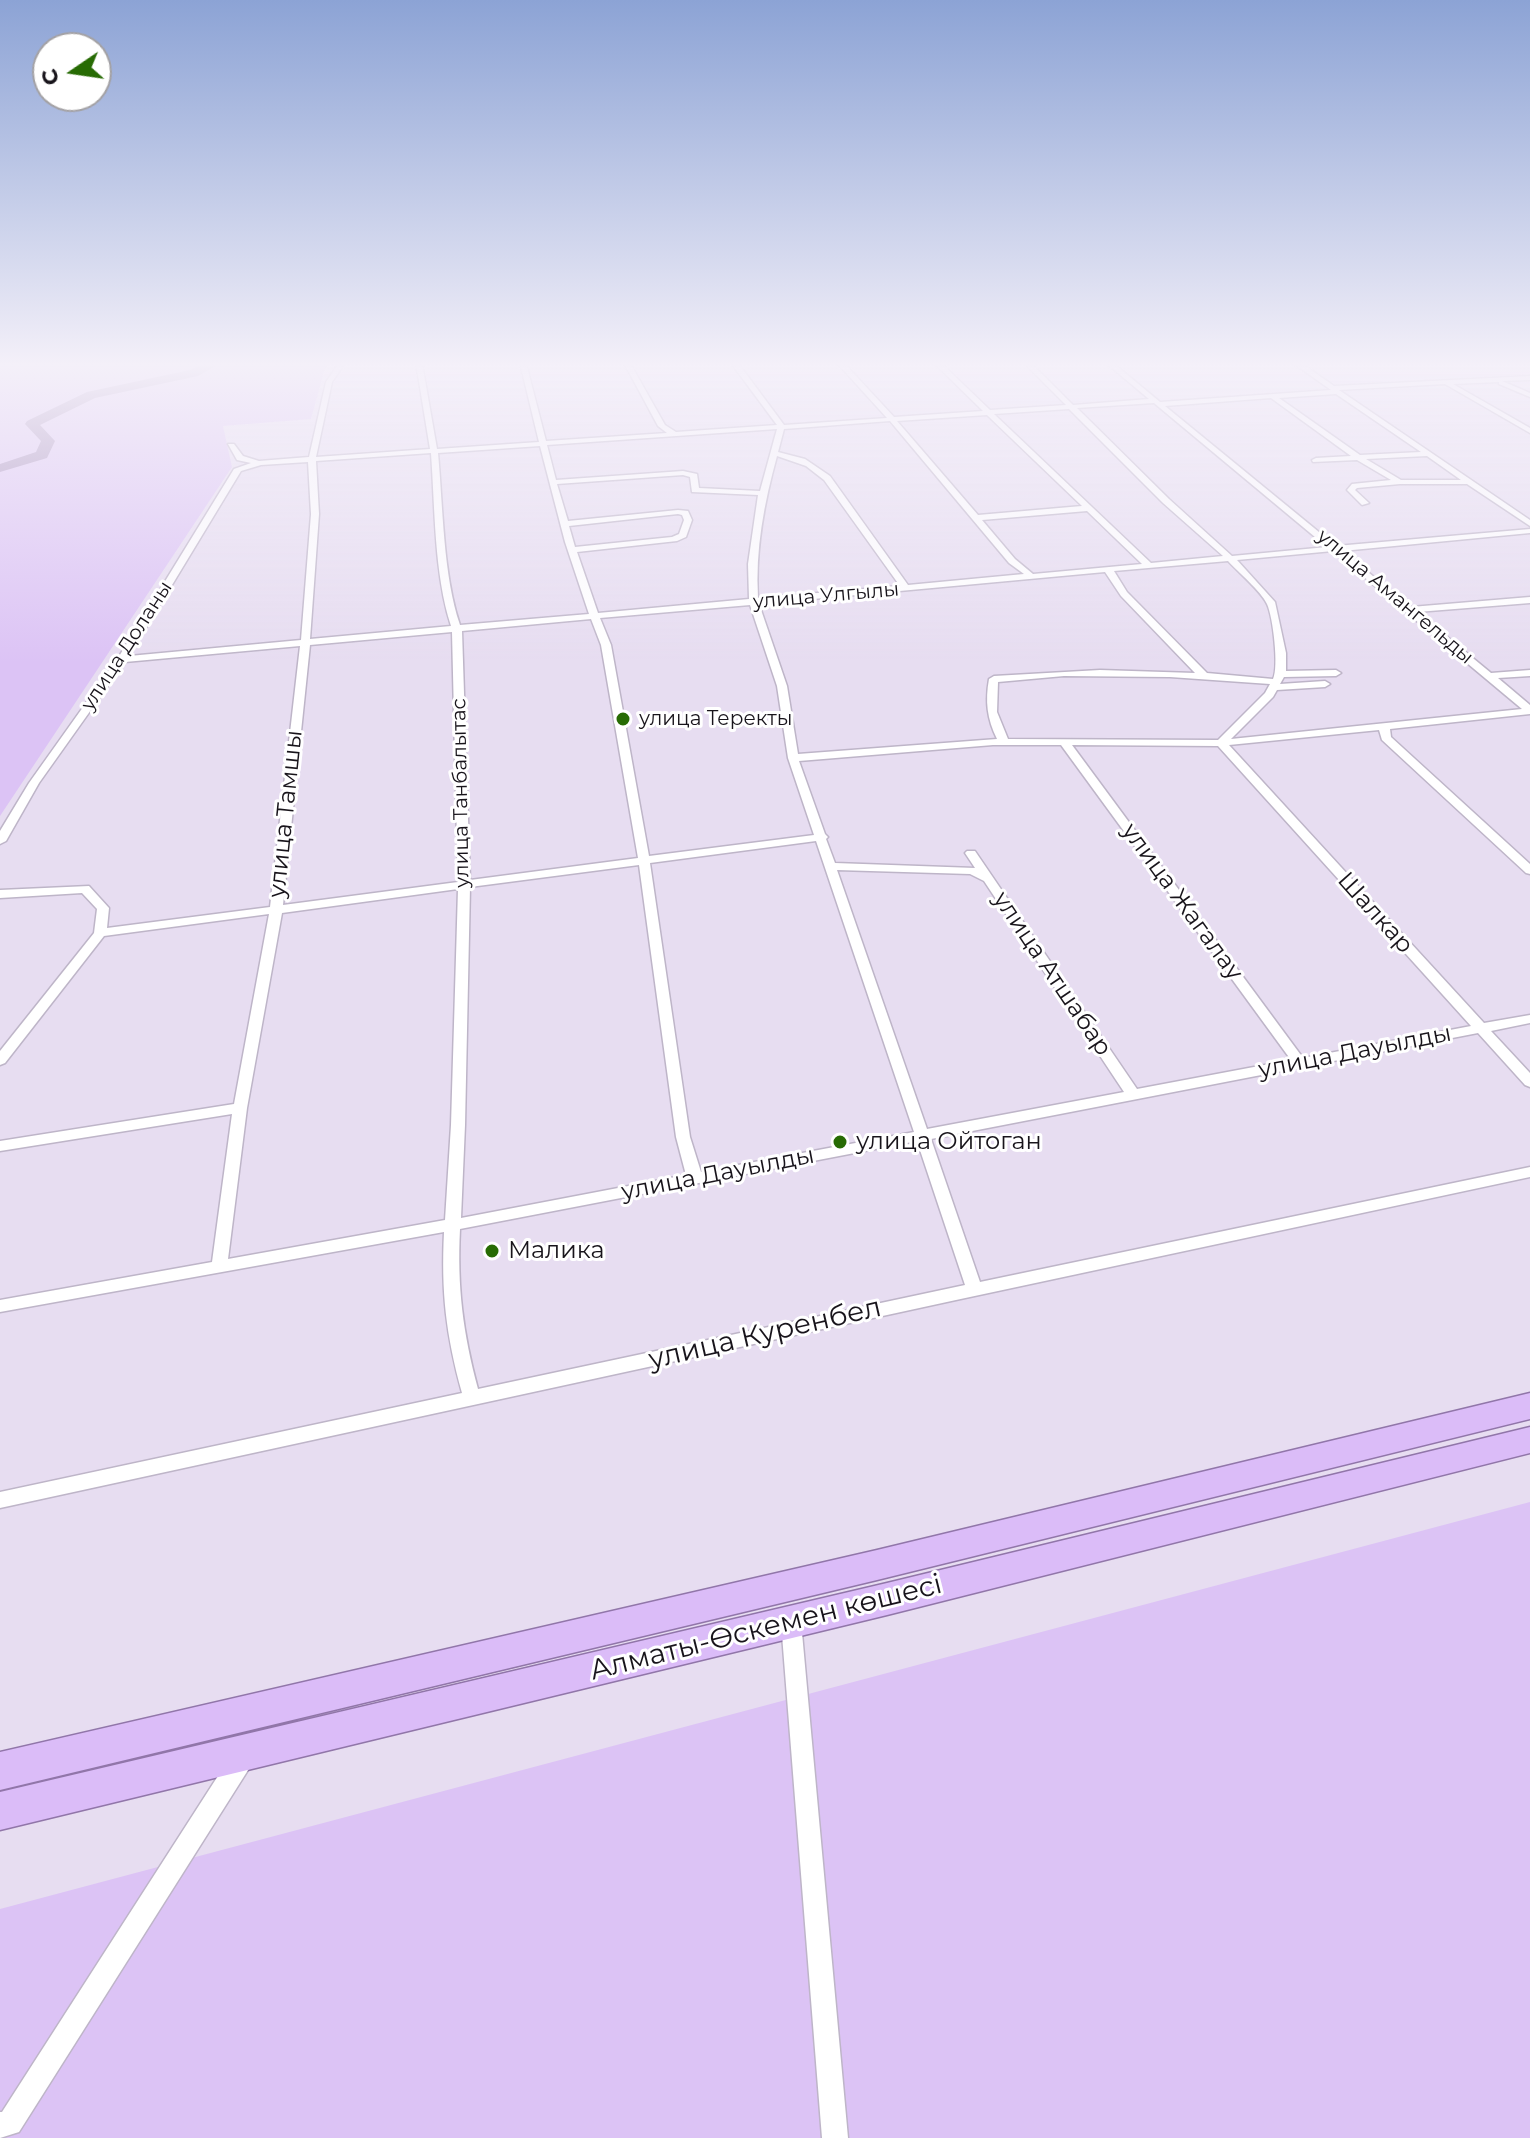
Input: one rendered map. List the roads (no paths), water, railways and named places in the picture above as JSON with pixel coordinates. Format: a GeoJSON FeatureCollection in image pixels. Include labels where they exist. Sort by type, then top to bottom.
{"type":"FeatureCollection","features":[{"type":"Feature","properties":{"kind":"highway","name":"Алматы-Өскемен көшесі"},"geometry":{"type":"LineString","coordinates":[[0,1771],[877,1565],[1530,1406]]}},
{"type":"Feature","properties":{"kind":"highway","name":"Алматы-Өскемен көшесі"},"geometry":{"type":"LineString","coordinates":[[0,1811],[887,1599],[1530,1440]]}},
{"type":"Feature","properties":{"kind":"highway"},"geometry":{"type":"LineString","coordinates":[[877,1565],[887,1599]]}},
{"type":"Feature","properties":{"kind":"street","name":"улица Доланы"},"geometry":{"type":"LineString","coordinates":[[0,841],[34,783],[122,659],[238,469],[261,463]]}},
{"type":"Feature","properties":{"kind":"street","name":"улица Тамшы"},"geometry":{"type":"LineString","coordinates":[[219,1267],[240,1108],[276,910],[305,643],[315,514],[312,463]]}},
{"type":"Feature","properties":{"kind":"street","name":"улица Танбалытас"},"geometry":{"type":"LineString","coordinates":[[435,463],[443,553],[451,611],[457,629],[464,883],[458,1125],[450,1274],[457,1343],[472,1399]]}},
{"type":"Feature","properties":{"kind":"street"},"geometry":{"type":"LineString","coordinates":[[550,463],[594,618],[606,645],[644,861],[679,1111],[695,1178]]}},
{"type":"Feature","properties":{"kind":"street"},"geometry":{"type":"LineString","coordinates":[[770,463],[752,564],[754,602],[782,686],[793,758],[833,866],[893,1055],[974,1287]]}},
{"type":"Feature","properties":{"kind":"street"},"geometry":{"type":"LineString","coordinates":[[808,463],[827,478],[907,589]]}},
{"type":"Feature","properties":{"kind":"street"},"geometry":{"type":"LineString","coordinates":[[929,463],[1012,561],[1030,575]]}},
{"type":"Feature","properties":{"kind":"street"},"geometry":{"type":"LineString","coordinates":[[1043,463],[1147,564]]}},
{"type":"Feature","properties":{"kind":"street"},"geometry":{"type":"LineString","coordinates":[[1127,463],[1229,557],[1271,602],[1281,653],[1277,681],[1221,743]]}},
{"type":"Feature","properties":{"kind":"street","name":"улица Амангельды"},"geometry":{"type":"LineString","coordinates":[[1232,463],[1530,710]]}},
{"type":"Feature","properties":{"kind":"street"},"geometry":{"type":"LineString","coordinates":[[1367,463],[1400,482]]}},
{"type":"Feature","properties":{"kind":"street"},"geometry":{"type":"LineString","coordinates":[[1441,463],[1530,524]]}},
{"type":"Feature","properties":{"kind":"street"},"geometry":{"type":"LineString","coordinates":[[555,482],[683,473],[694,476],[695,490],[762,493]]}},
{"type":"Feature","properties":{"kind":"street"},"geometry":{"type":"LineString","coordinates":[[1365,503],[1351,490],[1355,486],[1400,482],[1468,482]]}},
{"type":"Feature","properties":{"kind":"street"},"geometry":{"type":"LineString","coordinates":[[975,518],[1089,508]]}},
{"type":"Feature","properties":{"kind":"street"},"geometry":{"type":"LineString","coordinates":[[566,524],[678,512],[685,513],[688,520],[683,535],[674,539],[574,550]]}},
{"type":"Feature","properties":{"kind":"street","name":"улица Улгылы"},"geometry":{"type":"LineString","coordinates":[[122,659],[1530,531]]}},
{"type":"Feature","properties":{"kind":"street"},"geometry":{"type":"LineString","coordinates":[[1107,568],[1124,594],[1205,677]]}},
{"type":"Feature","properties":{"kind":"street"},"geometry":{"type":"LineString","coordinates":[[1411,610],[1530,600]]}},
{"type":"Feature","properties":{"kind":"street"},"geometry":{"type":"LineString","coordinates":[[1004,742],[992,721],[990,702],[994,679],[1091,673],[1325,684]]}},
{"type":"Feature","properties":{"kind":"street"},"geometry":{"type":"LineString","coordinates":[[1277,681],[1336,673]]}},
{"type":"Feature","properties":{"kind":"street"},"geometry":{"type":"LineString","coordinates":[[1490,676],[1530,673]]}},
{"type":"Feature","properties":{"kind":"street"},"geometry":{"type":"LineString","coordinates":[[793,758],[1004,742],[1221,743],[1530,710]]}},
{"type":"Feature","properties":{"kind":"street"},"geometry":{"type":"LineString","coordinates":[[1384,726],[1386,738],[1530,870]]}},
{"type":"Feature","properties":{"kind":"street","name":"улица Жагалау"},"geometry":{"type":"LineString","coordinates":[[1064,742],[1300,1063]]}},
{"type":"Feature","properties":{"kind":"street","name":"Шалкар"},"geometry":{"type":"LineString","coordinates":[[1221,743],[1530,1082]]}},
{"type":"Feature","properties":{"kind":"street"},"geometry":{"type":"LineString","coordinates":[[100,933],[822,837]]}},
{"type":"Feature","properties":{"kind":"street","name":"улица Атшабар"},"geometry":{"type":"LineString","coordinates":[[971,853],[1133,1095]]}},
{"type":"Feature","properties":{"kind":"street"},"geometry":{"type":"LineString","coordinates":[[833,866],[973,871],[989,881]]}},
{"type":"Feature","properties":{"kind":"street"},"geometry":{"type":"LineString","coordinates":[[0,894],[85,889],[103,908],[100,933],[0,1060]]}},
{"type":"Feature","properties":{"kind":"street","name":"улица Дауылды"},"geometry":{"type":"LineString","coordinates":[[0,1306],[451,1225],[1530,1019]]}},
{"type":"Feature","properties":{"kind":"street"},"geometry":{"type":"LineString","coordinates":[[0,1146],[240,1108]]}},
{"type":"Feature","properties":{"kind":"street","name":"улица Куренбел"},"geometry":{"type":"LineString","coordinates":[[0,1500],[974,1287],[1530,1172]]}},
{"type":"Feature","properties":{"kind":"street"},"geometry":{"type":"LineString","coordinates":[[791,1622],[835,2138]]}},
{"type":"Feature","properties":{"kind":"street"},"geometry":{"type":"LineString","coordinates":[[0,2125],[10,2123],[247,1752]]}},
{"type":"Feature","properties":{"kind":"waterway"},"geometry":{"type":"LineString","coordinates":[[0,468],[17,463]]}},
{"type":"Feature","properties":{"kind":"place","name":"улица Теректы"},"geometry":{"type":"Point","coordinates":[623,719]}},
{"type":"Feature","properties":{"kind":"place","name":"улица Ойтоган"},"geometry":{"type":"Point","coordinates":[840,1142]}},
{"type":"Feature","properties":{"kind":"place","name":"Малика"},"geometry":{"type":"Point","coordinates":[492,1251]}}]}
